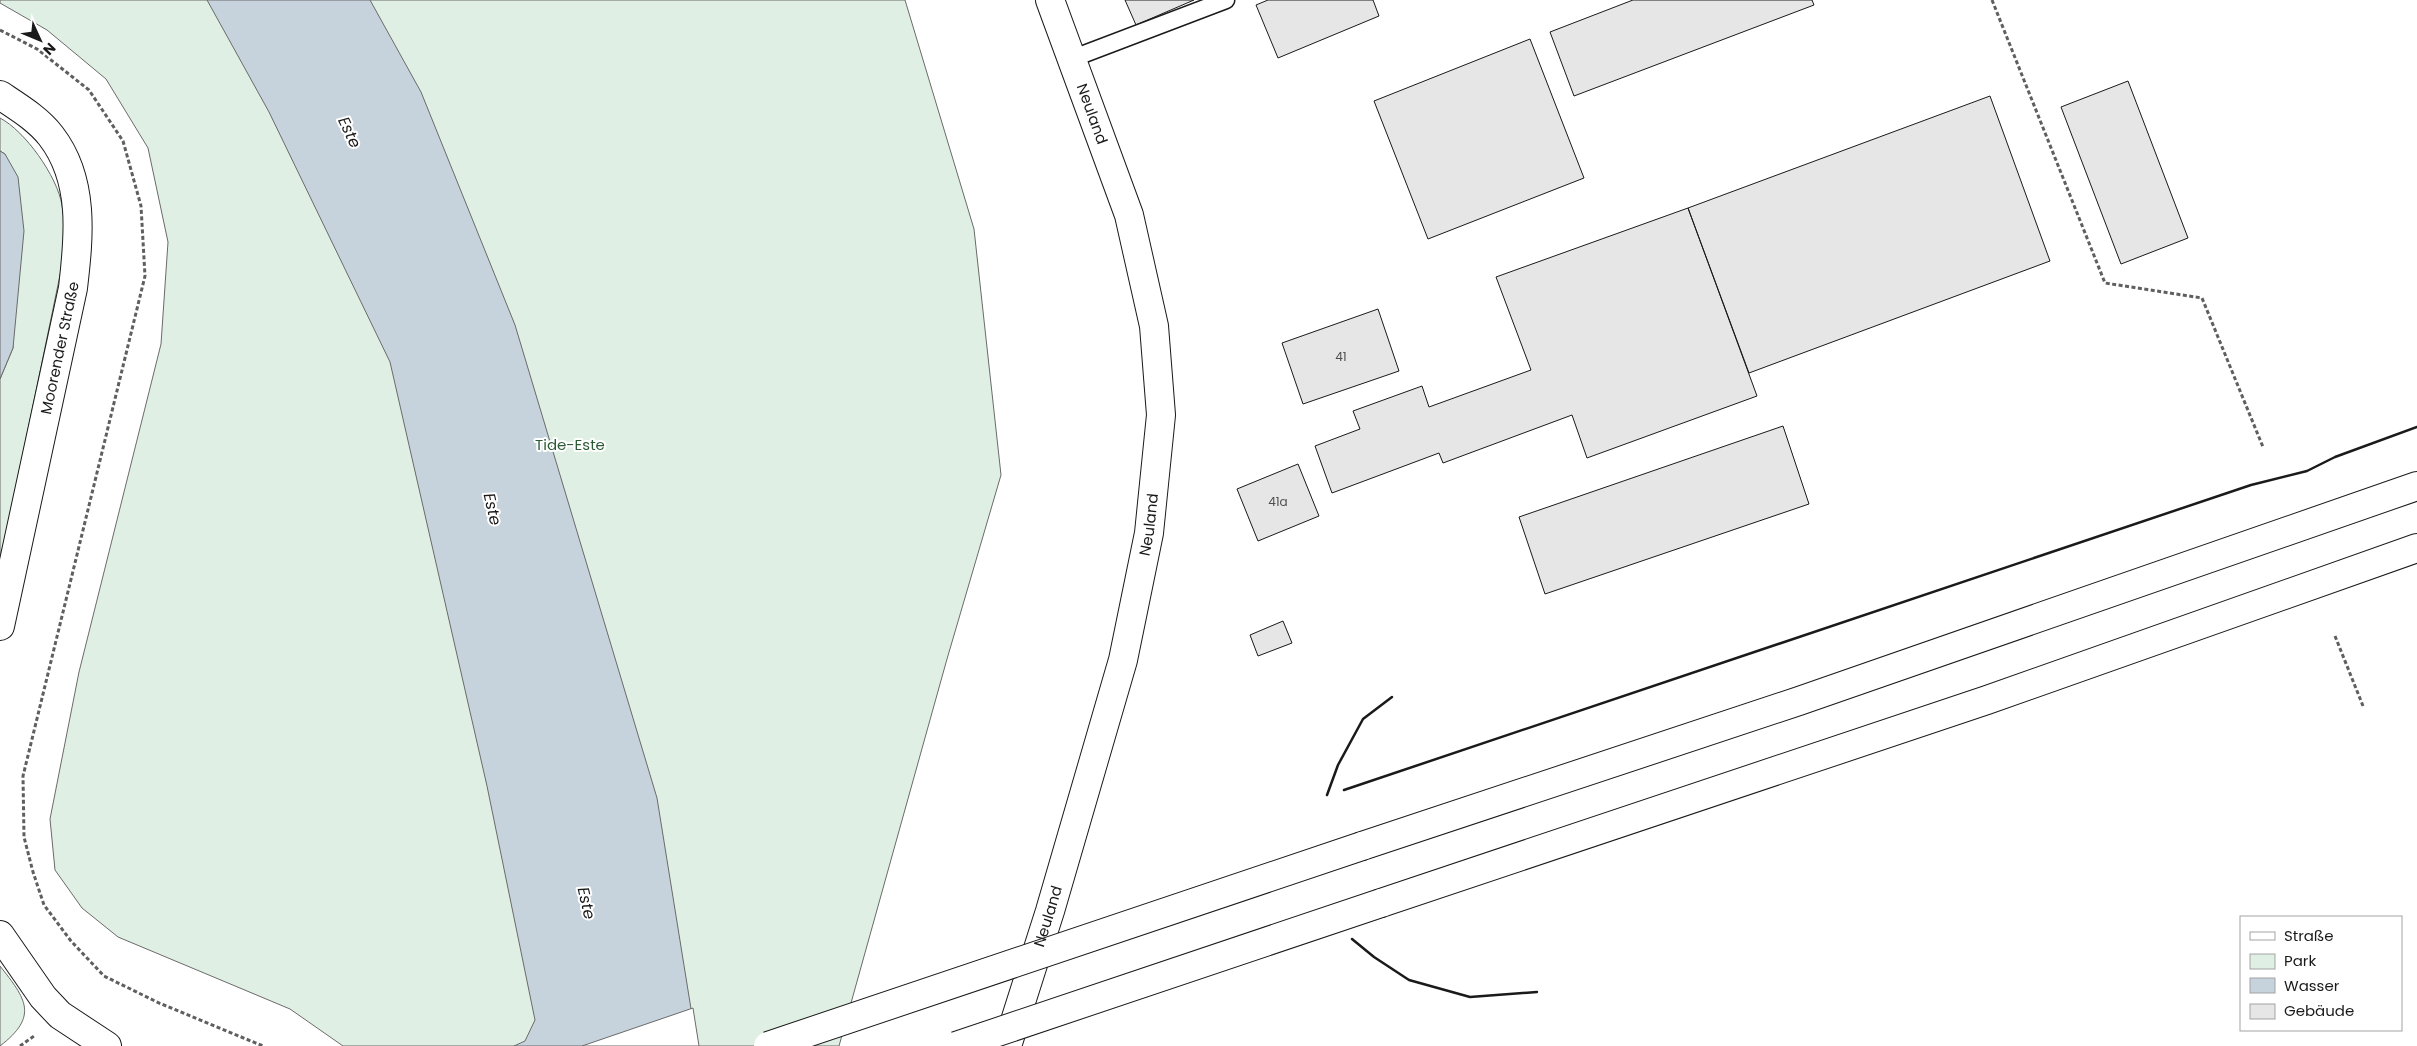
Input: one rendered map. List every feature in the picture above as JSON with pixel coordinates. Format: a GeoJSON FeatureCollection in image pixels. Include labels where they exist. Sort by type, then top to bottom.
{"type":"FeatureCollection","features":[{"type":"Feature","properties":{"kind":"main road","name":"Neuland"},"geometry":{"type":"LineString","coordinates":[[1007,1046],[1050,911],[1123,660],[1149,533],[1161,415],[1154,326],[1129,215],[1050,0]]}},
{"type":"Feature","properties":{"kind":"main road","name":"Moorender Straße"},"geometry":{"type":"LineString","coordinates":[[0,96],[27,113],[51,136],[66,163],[77,201],[78,239],[73,288],[0,626]]}},
{"type":"Feature","properties":{"kind":"main road"},"geometry":{"type":"LineString","coordinates":[[768,1046],[1799,701],[2417,486]]}},
{"type":"Feature","properties":{"kind":"main road"},"geometry":{"type":"LineString","coordinates":[[956,1046],[1969,706],[2417,548]]}},
{"type":"Feature","properties":{"kind":"main road"},"geometry":{"type":"LineString","coordinates":[[0,935],[43,997],[60,1015],[107,1046]]}},
{"type":"Feature","properties":{"kind":"lane"},"geometry":{"type":"LineString","coordinates":[[1071,59],[1226,0]]}},
{"type":"Feature","properties":{"kind":"path"},"geometry":{"type":"LineString","coordinates":[[1992,0],[2105,283],[2202,298],[2263,447]]}},
{"type":"Feature","properties":{"kind":"path"},"geometry":{"type":"LineString","coordinates":[[0,30],[37,49],[89,90],[123,141],[141,206],[145,276],[23,776],[24,837],[33,872],[44,905],[71,941],[104,976],[159,1003],[263,1046]]}},
{"type":"Feature","properties":{"kind":"path"},"geometry":{"type":"LineString","coordinates":[[2335,636],[2363,706]]}},
{"type":"Feature","properties":{"kind":"green space","name":"Tide-Este"},"geometry":{"type":"Polygon","coordinates":[[[0,0],[905,0],[974,229],[1001,475],[947,659],[839,1046],[343,1046],[290,1009],[118,937],[82,908],[55,870],[50,819],[79,672],[161,344],[168,242],[148,148],[106,79],[47,30],[0,3],[0,0]]]}},
{"type":"Feature","properties":{"kind":"green space"},"geometry":{"type":"Polygon","coordinates":[[[0,118],[20,133],[47,168],[54,181],[63,211],[65,251],[0,565],[0,379],[13,348],[5,154],[0,151],[0,118]]]}},
{"type":"Feature","properties":{"kind":"green space"},"geometry":{"type":"Polygon","coordinates":[[[0,966],[22,998],[24,1016],[12,1035],[0,1046],[0,966]]]}},
{"type":"Feature","properties":{"kind":"water","name":"Este"},"geometry":{"type":"Polygon","coordinates":[[[207,0],[370,0],[421,92],[515,325],[657,798],[697,1046],[514,1046],[525,1041],[535,1020],[487,786],[390,362],[269,112],[207,0]]]}},
{"type":"Feature","properties":{"kind":"water"},"geometry":{"type":"Polygon","coordinates":[[[0,151],[5,154],[18,177],[24,231],[13,348],[0,379],[0,151]]]}},
{"type":"Feature","properties":{"kind":"pier"},"geometry":{"type":"Polygon","coordinates":[[[693,1008],[699,1046],[582,1046],[693,1008]]]}},
{"type":"Feature","properties":{"kind":"building"},"geometry":{"type":"Polygon","coordinates":[[[1125,0],[1194,0],[1136,25],[1125,0]]]}},
{"type":"Feature","properties":{"kind":"building"},"geometry":{"type":"Polygon","coordinates":[[[1268,0],[1373,0],[1379,16],[1278,58],[1256,5],[1268,0]]]}},
{"type":"Feature","properties":{"kind":"building"},"geometry":{"type":"Polygon","coordinates":[[[1633,0],[1812,0],[1814,5],[1574,96],[1550,32],[1633,0]]]}},
{"type":"Feature","properties":{"kind":"building"},"geometry":{"type":"Polygon","coordinates":[[[1530,39],[1584,178],[1428,239],[1374,101],[1530,39]]]}},
{"type":"Feature","properties":{"kind":"building"},"geometry":{"type":"Polygon","coordinates":[[[2128,81],[2188,238],[2121,264],[2061,107],[2128,81]]]}},
{"type":"Feature","properties":{"kind":"building"},"geometry":{"type":"Polygon","coordinates":[[[1990,96],[2050,261],[1749,373],[1688,208],[1990,96]]]}},
{"type":"Feature","properties":{"kind":"building"},"geometry":{"type":"Polygon","coordinates":[[[1688,208],[1757,396],[1587,458],[1572,415],[1443,463],[1439,453],[1332,493],[1315,446],[1360,429],[1353,411],[1422,386],[1429,407],[1531,370],[1496,277],[1688,208]]]}},
{"type":"Feature","properties":{"kind":"building"},"geometry":{"type":"Polygon","coordinates":[[[1378,309],[1399,371],[1303,404],[1282,343],[1378,309]]]}},
{"type":"Feature","properties":{"kind":"building"},"geometry":{"type":"Polygon","coordinates":[[[1783,426],[1809,504],[1545,594],[1519,517],[1783,426]]]}},
{"type":"Feature","properties":{"kind":"building"},"geometry":{"type":"Polygon","coordinates":[[[1298,464],[1319,516],[1258,541],[1237,489],[1298,464]]]}},
{"type":"Feature","properties":{"kind":"building"},"geometry":{"type":"Polygon","coordinates":[[[1283,621],[1292,643],[1258,656],[1250,635],[1283,621]]]}},
{"type":"Feature","properties":{"kind":"wall"},"geometry":{"type":"LineString","coordinates":[[1344,790],[2251,485],[2307,471],[2335,457],[2417,427]]}},
{"type":"Feature","properties":{"kind":"wall"},"geometry":{"type":"LineString","coordinates":[[1327,795],[1338,765],[1363,719],[1392,697]]}},
{"type":"Feature","properties":{"kind":"wall"},"geometry":{"type":"LineString","coordinates":[[1352,939],[1374,957],[1409,980],[1470,997],[1537,992]]}}]}
